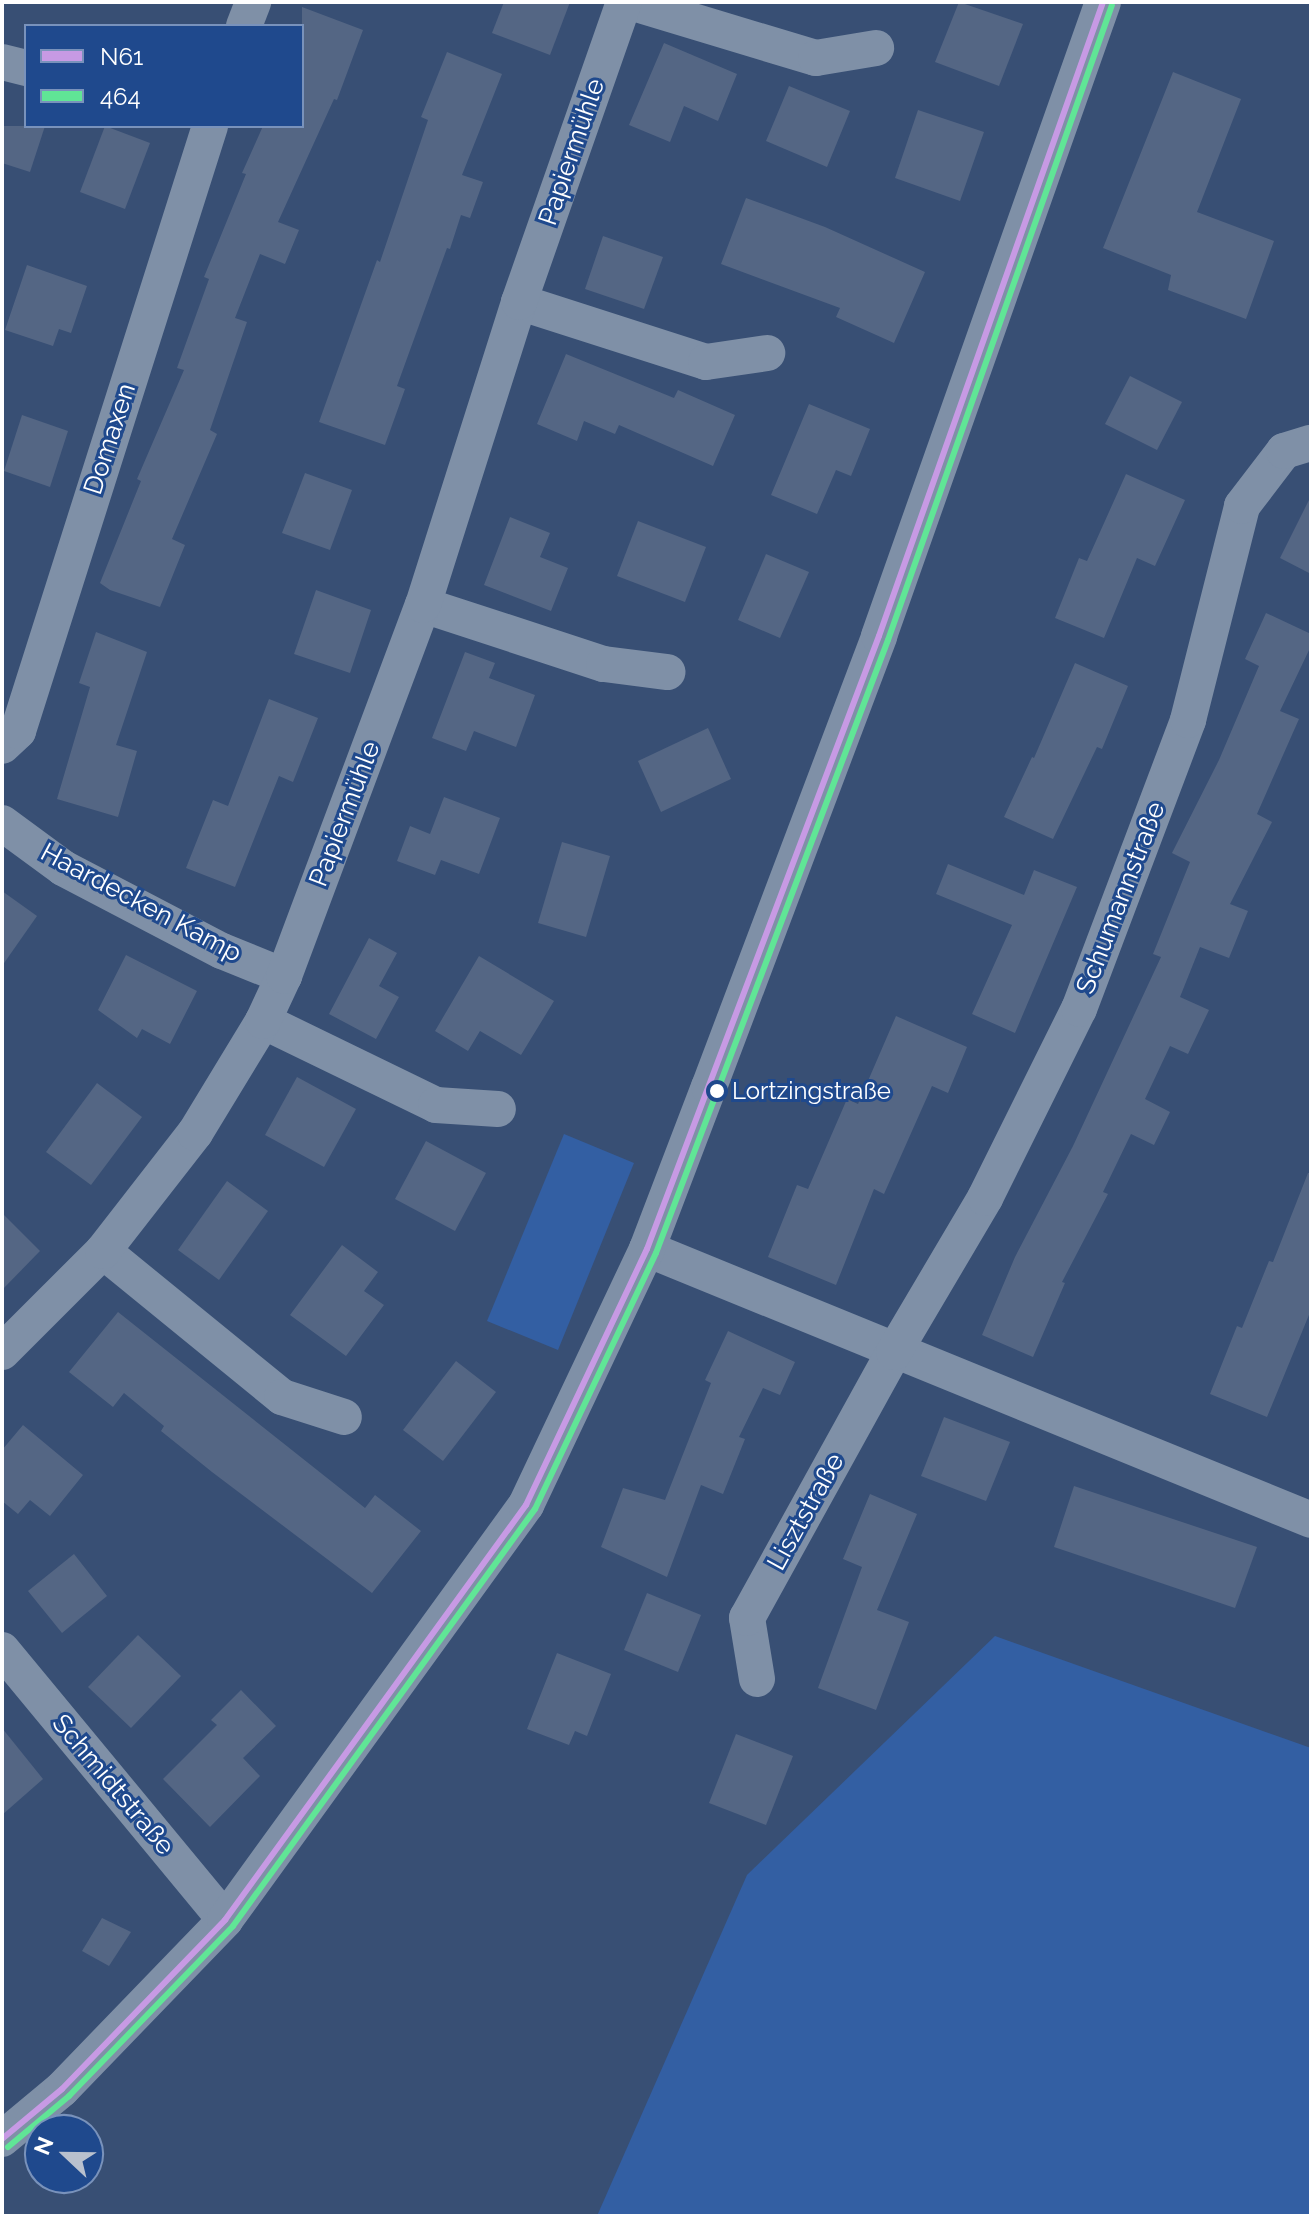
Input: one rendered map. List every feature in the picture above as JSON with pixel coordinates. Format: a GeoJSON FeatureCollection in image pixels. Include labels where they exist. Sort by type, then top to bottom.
{"type":"FeatureCollection","features":[{"type":"Feature","properties":{"kind":"street"},"geometry":{"type":"LineString","coordinates":[[245,24],[253,2]]}},
{"type":"Feature","properties":{"kind":"street","name":"Papiermühle"},"geometry":{"type":"LineString","coordinates":[[2,1352],[103,1251],[195,1133],[263,1021],[284,976],[423,605],[519,302],[627,2],[816,58],[876,48]]}},
{"type":"Feature","properties":{"kind":"street"},"geometry":{"type":"LineString","coordinates":[[2,2139],[62,2089],[225,1920],[526,1505],[647,1249],[879,636],[1103,2]]}},
{"type":"Feature","properties":{"kind":"street"},"geometry":{"type":"LineString","coordinates":[[2,62],[24,68]]}},
{"type":"Feature","properties":{"kind":"street","name":"Domaxen"},"geometry":{"type":"LineString","coordinates":[[2,746],[18,731],[209,128]]}},
{"type":"Feature","properties":{"kind":"street"},"geometry":{"type":"LineString","coordinates":[[519,302],[706,362],[767,353]]}},
{"type":"Feature","properties":{"kind":"street","name":"Schumannstraße"},"geometry":{"type":"LineString","coordinates":[[894,1352],[985,1198],[1079,1009],[1188,720],[1242,506],[1284,451],[1311,443]]}},
{"type":"Feature","properties":{"kind":"street"},"geometry":{"type":"LineString","coordinates":[[423,605],[604,664],[667,672]]}},
{"type":"Feature","properties":{"kind":"street","name":"Haardecken Kamp"},"geometry":{"type":"LineString","coordinates":[[2,823],[63,868],[222,951],[284,976]]}},
{"type":"Feature","properties":{"kind":"street"},"geometry":{"type":"LineString","coordinates":[[263,1021],[436,1105],[498,1109]]}},
{"type":"Feature","properties":{"kind":"street"},"geometry":{"type":"LineString","coordinates":[[647,1249],[1311,1520]]}},
{"type":"Feature","properties":{"kind":"street"},"geometry":{"type":"LineString","coordinates":[[103,1251],[282,1397],[344,1417]]}},
{"type":"Feature","properties":{"kind":"street","name":"Lisztstraße"},"geometry":{"type":"LineString","coordinates":[[757,1679],[747,1618],[894,1352]]}},
{"type":"Feature","properties":{"kind":"street","name":"Schmidtstraße"},"geometry":{"type":"LineString","coordinates":[[2,1650],[225,1920]]}},
{"type":"Feature","properties":{"kind":"shaded area"},"geometry":{"type":"Polygon","coordinates":[[[564,1134],[634,1163],[558,1350],[487,1321],[564,1134]]]}},
{"type":"Feature","properties":{"kind":"shaded area"},"geometry":{"type":"Polygon","coordinates":[[[995,1636],[1311,1748],[1311,2216],[597,2216],[747,1875],[995,1636]]]}},
{"type":"Feature","properties":{"kind":"building"},"geometry":{"type":"Polygon","coordinates":[[[504,2],[570,2],[550,55],[492,33],[504,2]]]}},
{"type":"Feature","properties":{"kind":"building"},"geometry":{"type":"Polygon","coordinates":[[[959,2],[1023,24],[999,86],[935,62],[959,2]]]}},
{"type":"Feature","properties":{"kind":"building"},"geometry":{"type":"Polygon","coordinates":[[[302,7],[363,30],[337,100],[334,99],[278,222],[299,230],[285,264],[260,254],[235,318],[247,322],[210,430],[217,434],[172,539],[185,545],[160,607],[110,590],[100,583],[141,481],[137,479],[184,370],[177,368],[209,279],[204,277],[262,128],[304,128],[302,7]]]}},
{"type":"Feature","properties":{"kind":"building"},"geometry":{"type":"Polygon","coordinates":[[[664,43],[737,74],[718,121],[684,106],[670,142],[629,125],[664,43]]]}},
{"type":"Feature","properties":{"kind":"building"},"geometry":{"type":"Polygon","coordinates":[[[447,52],[502,74],[462,175],[483,182],[470,218],[461,215],[450,249],[447,248],[397,386],[405,389],[385,445],[319,422],[377,260],[380,262],[428,120],[421,117],[447,52]]]}},
{"type":"Feature","properties":{"kind":"building"},"geometry":{"type":"Polygon","coordinates":[[[1173,72],[1241,99],[1197,212],[1274,241],[1246,319],[1168,290],[1171,275],[1103,248],[1173,72]]]}},
{"type":"Feature","properties":{"kind":"building"},"geometry":{"type":"Polygon","coordinates":[[[789,86],[850,111],[827,167],[766,141],[789,86]]]}},
{"type":"Feature","properties":{"kind":"building"},"geometry":{"type":"Polygon","coordinates":[[[918,110],[984,132],[960,201],[895,178],[918,110]]]}},
{"type":"Feature","properties":{"kind":"building"},"geometry":{"type":"Polygon","coordinates":[[[2,126],[44,128],[30,172],[2,163],[2,126]]]}},
{"type":"Feature","properties":{"kind":"building"},"geometry":{"type":"Polygon","coordinates":[[[104,128],[150,143],[125,209],[80,192],[104,128]]]}},
{"type":"Feature","properties":{"kind":"building"},"geometry":{"type":"Polygon","coordinates":[[[746,198],[825,227],[925,272],[894,343],[836,317],[840,308],[721,264],[746,198]]]}},
{"type":"Feature","properties":{"kind":"building"},"geometry":{"type":"Polygon","coordinates":[[[603,236],[663,257],[644,309],[585,289],[603,236]]]}},
{"type":"Feature","properties":{"kind":"building"},"geometry":{"type":"Polygon","coordinates":[[[27,265],[87,286],[71,333],[59,329],[53,346],[5,330],[27,265]]]}},
{"type":"Feature","properties":{"kind":"building"},"geometry":{"type":"Polygon","coordinates":[[[566,354],[674,398],[678,390],[735,415],[713,466],[619,425],[615,434],[584,421],[577,441],[537,424],[566,354]]]}},
{"type":"Feature","properties":{"kind":"building"},"geometry":{"type":"Polygon","coordinates":[[[1130,376],[1182,402],[1157,450],[1105,424],[1130,376]]]}},
{"type":"Feature","properties":{"kind":"building"},"geometry":{"type":"Polygon","coordinates":[[[809,404],[870,429],[851,476],[836,470],[817,514],[771,495],[809,404]]]}},
{"type":"Feature","properties":{"kind":"building"},"geometry":{"type":"Polygon","coordinates":[[[22,415],[68,431],[50,487],[4,471],[22,415]]]}},
{"type":"Feature","properties":{"kind":"building"},"geometry":{"type":"Polygon","coordinates":[[[305,473],[352,490],[330,550],[282,533],[305,473]]]}},
{"type":"Feature","properties":{"kind":"building"},"geometry":{"type":"Polygon","coordinates":[[[1126,474],[1185,500],[1155,566],[1137,558],[1104,638],[1055,618],[1079,558],[1087,561],[1126,474]]]}},
{"type":"Feature","properties":{"kind":"building"},"geometry":{"type":"Polygon","coordinates":[[[1311,496],[1311,574],[1280,558],[1311,496]]]}},
{"type":"Feature","properties":{"kind":"building"},"geometry":{"type":"Polygon","coordinates":[[[510,517],[550,533],[540,557],[568,568],[551,611],[484,585],[510,517]]]}},
{"type":"Feature","properties":{"kind":"building"},"geometry":{"type":"Polygon","coordinates":[[[638,521],[706,547],[685,602],[617,576],[638,521]]]}},
{"type":"Feature","properties":{"kind":"building"},"geometry":{"type":"Polygon","coordinates":[[[766,554],[809,572],[780,638],[738,620],[766,554]]]}},
{"type":"Feature","properties":{"kind":"building"},"geometry":{"type":"Polygon","coordinates":[[[316,590],[371,610],[350,673],[294,654],[316,590]]]}},
{"type":"Feature","properties":{"kind":"building"},"geometry":{"type":"Polygon","coordinates":[[[1266,613],[1311,634],[1311,646],[1280,711],[1299,719],[1257,814],[1272,822],[1230,904],[1248,911],[1229,958],[1200,947],[1180,997],[1209,1010],[1188,1054],[1170,1046],[1145,1099],[1170,1112],[1154,1145],[1131,1134],[1103,1192],[1108,1194],[1062,1282],[1065,1283],[1033,1357],[982,1335],[1015,1257],[1073,1146],[1161,957],[1153,954],[1190,862],[1172,853],[1219,760],[1259,666],[1245,659],[1266,613]]]}},
{"type":"Feature","properties":{"kind":"building"},"geometry":{"type":"Polygon","coordinates":[[[96,632],[147,652],[116,745],[137,751],[118,817],[57,799],[90,687],[79,683],[96,632]]]}},
{"type":"Feature","properties":{"kind":"building"},"geometry":{"type":"Polygon","coordinates":[[[465,652],[495,663],[489,678],[535,695],[516,747],[474,731],[466,751],[432,738],[465,652]]]}},
{"type":"Feature","properties":{"kind":"building"},"geometry":{"type":"Polygon","coordinates":[[[1075,663],[1128,686],[1102,749],[1097,747],[1053,839],[1004,817],[1034,758],[1075,663]]]}},
{"type":"Feature","properties":{"kind":"building"},"geometry":{"type":"Polygon","coordinates":[[[269,699],[318,718],[293,782],[279,776],[235,887],[186,868],[213,800],[228,806],[269,699]]]}},
{"type":"Feature","properties":{"kind":"building"},"geometry":{"type":"Polygon","coordinates":[[[708,728],[731,779],[661,812],[638,761],[708,728]]]}},
{"type":"Feature","properties":{"kind":"building"},"geometry":{"type":"Polygon","coordinates":[[[444,797],[500,818],[479,874],[441,860],[435,875],[397,861],[410,826],[430,834],[444,797]]]}},
{"type":"Feature","properties":{"kind":"building"},"geometry":{"type":"Polygon","coordinates":[[[562,842],[610,856],[586,937],[538,923],[562,842]]]}},
{"type":"Feature","properties":{"kind":"building"},"geometry":{"type":"Polygon","coordinates":[[[948,864],[1024,895],[1034,870],[1077,887],[1015,1033],[972,1014],[1012,925],[936,894],[948,864]]]}},
{"type":"Feature","properties":{"kind":"building"},"geometry":{"type":"Polygon","coordinates":[[[2,891],[37,916],[2,966],[2,891]]]}},
{"type":"Feature","properties":{"kind":"building"},"geometry":{"type":"Polygon","coordinates":[[[369,938],[397,953],[379,986],[399,997],[376,1039],[329,1014],[369,938]]]}},
{"type":"Feature","properties":{"kind":"building"},"geometry":{"type":"Polygon","coordinates":[[[126,955],[197,991],[170,1044],[142,1029],[137,1038],[98,1010],[126,955]]]}},
{"type":"Feature","properties":{"kind":"building"},"geometry":{"type":"Polygon","coordinates":[[[479,956],[554,1001],[521,1055],[480,1031],[468,1051],[435,1031],[479,956]]]}},
{"type":"Feature","properties":{"kind":"building"},"geometry":{"type":"Polygon","coordinates":[[[896,1016],[967,1047],[948,1093],[932,1086],[884,1194],[874,1189],[836,1285],[768,1257],[797,1185],[808,1189],[847,1099],[858,1104],[896,1016]]]}},
{"type":"Feature","properties":{"kind":"building"},"geometry":{"type":"Polygon","coordinates":[[[297,1077],[356,1109],[324,1167],[265,1135],[297,1077]]]}},
{"type":"Feature","properties":{"kind":"building"},"geometry":{"type":"Polygon","coordinates":[[[97,1083],[142,1117],[91,1185],[46,1152],[97,1083]]]}},
{"type":"Feature","properties":{"kind":"building"},"geometry":{"type":"Polygon","coordinates":[[[426,1141],[486,1173],[455,1231],[395,1199],[426,1141]]]}},
{"type":"Feature","properties":{"kind":"building"},"geometry":{"type":"Polygon","coordinates":[[[1308,1173],[1311,1173],[1311,1310],[1267,1417],[1210,1394],[1237,1326],[1242,1328],[1269,1261],[1273,1262],[1308,1173]]]}},
{"type":"Feature","properties":{"kind":"building"},"geometry":{"type":"Polygon","coordinates":[[[227,1181],[268,1211],[219,1280],[178,1250],[227,1181]]]}},
{"type":"Feature","properties":{"kind":"building"},"geometry":{"type":"Polygon","coordinates":[[[2,1213],[40,1251],[2,1290],[2,1213]]]}},
{"type":"Feature","properties":{"kind":"building"},"geometry":{"type":"Polygon","coordinates":[[[342,1245],[378,1272],[364,1291],[384,1305],[346,1356],[290,1315],[342,1245]]]}},
{"type":"Feature","properties":{"kind":"building"},"geometry":{"type":"Polygon","coordinates":[[[118,1312],[365,1508],[375,1495],[421,1531],[372,1593],[161,1431],[164,1426],[124,1393],[113,1407],[69,1372],[118,1312]]]}},
{"type":"Feature","properties":{"kind":"building"},"geometry":{"type":"Polygon","coordinates":[[[728,1331],[795,1362],[780,1395],[763,1388],[739,1437],[745,1439],[723,1494],[701,1485],[667,1577],[601,1547],[623,1488],[665,1500],[711,1383],[705,1380],[728,1331]]]}},
{"type":"Feature","properties":{"kind":"building"},"geometry":{"type":"Polygon","coordinates":[[[456,1361],[496,1392],[443,1461],[403,1430],[456,1361]]]}},
{"type":"Feature","properties":{"kind":"building"},"geometry":{"type":"Polygon","coordinates":[[[944,1417],[1010,1442],[986,1501],[921,1476],[944,1417]]]}},
{"type":"Feature","properties":{"kind":"building"},"geometry":{"type":"Polygon","coordinates":[[[23,1425],[83,1475],[50,1516],[30,1500],[18,1514],[2,1501],[2,1450],[23,1425]]]}},
{"type":"Feature","properties":{"kind":"building"},"geometry":{"type":"Polygon","coordinates":[[[1074,1486],[1257,1547],[1235,1608],[1054,1547],[1074,1486]]]}},
{"type":"Feature","properties":{"kind":"building"},"geometry":{"type":"Polygon","coordinates":[[[870,1494],[917,1514],[877,1610],[909,1622],[876,1710],[818,1688],[862,1567],[843,1559],[870,1494]]]}},
{"type":"Feature","properties":{"kind":"building"},"geometry":{"type":"Polygon","coordinates":[[[74,1554],[107,1596],[62,1633],[28,1591],[74,1554]]]}},
{"type":"Feature","properties":{"kind":"building"},"geometry":{"type":"Polygon","coordinates":[[[647,1593],[701,1615],[678,1672],[624,1650],[647,1593]]]}},
{"type":"Feature","properties":{"kind":"building"},"geometry":{"type":"Polygon","coordinates":[[[138,1635],[181,1676],[131,1728],[88,1687],[138,1635]]]}},
{"type":"Feature","properties":{"kind":"building"},"geometry":{"type":"Polygon","coordinates":[[[557,1653],[611,1674],[587,1736],[575,1731],[569,1745],[527,1729],[557,1653]]]}},
{"type":"Feature","properties":{"kind":"building"},"geometry":{"type":"Polygon","coordinates":[[[241,1690],[276,1726],[243,1758],[260,1776],[210,1827],[163,1779],[217,1725],[211,1720],[241,1690]]]}},
{"type":"Feature","properties":{"kind":"building"},"geometry":{"type":"Polygon","coordinates":[[[2,1728],[43,1779],[2,1815],[2,1728]]]}},
{"type":"Feature","properties":{"kind":"building"},"geometry":{"type":"Polygon","coordinates":[[[736,1734],[793,1756],[766,1825],[709,1803],[736,1734]]]}},
{"type":"Feature","properties":{"kind":"building"},"geometry":{"type":"Polygon","coordinates":[[[102,1918],[131,1932],[109,1966],[82,1951],[102,1918]]]}},
{"type":"Feature","properties":{"kind":"transit line","name":"N61"},"geometry":{"type":"LineString","coordinates":[[2,2139],[62,2089],[225,1920],[526,1505],[647,1249],[879,636],[1103,2]]}},
{"type":"Feature","properties":{"kind":"transit line","name":"464"},"geometry":{"type":"LineString","coordinates":[[8,2147],[69,2096],[233,1926],[535,1509],[656,1253],[888,640],[1112,5]]}},
{"type":"Feature","properties":{"kind":"place","name":"Lortzingstraße"},"geometry":{"type":"Point","coordinates":[717,1091]}}]}
